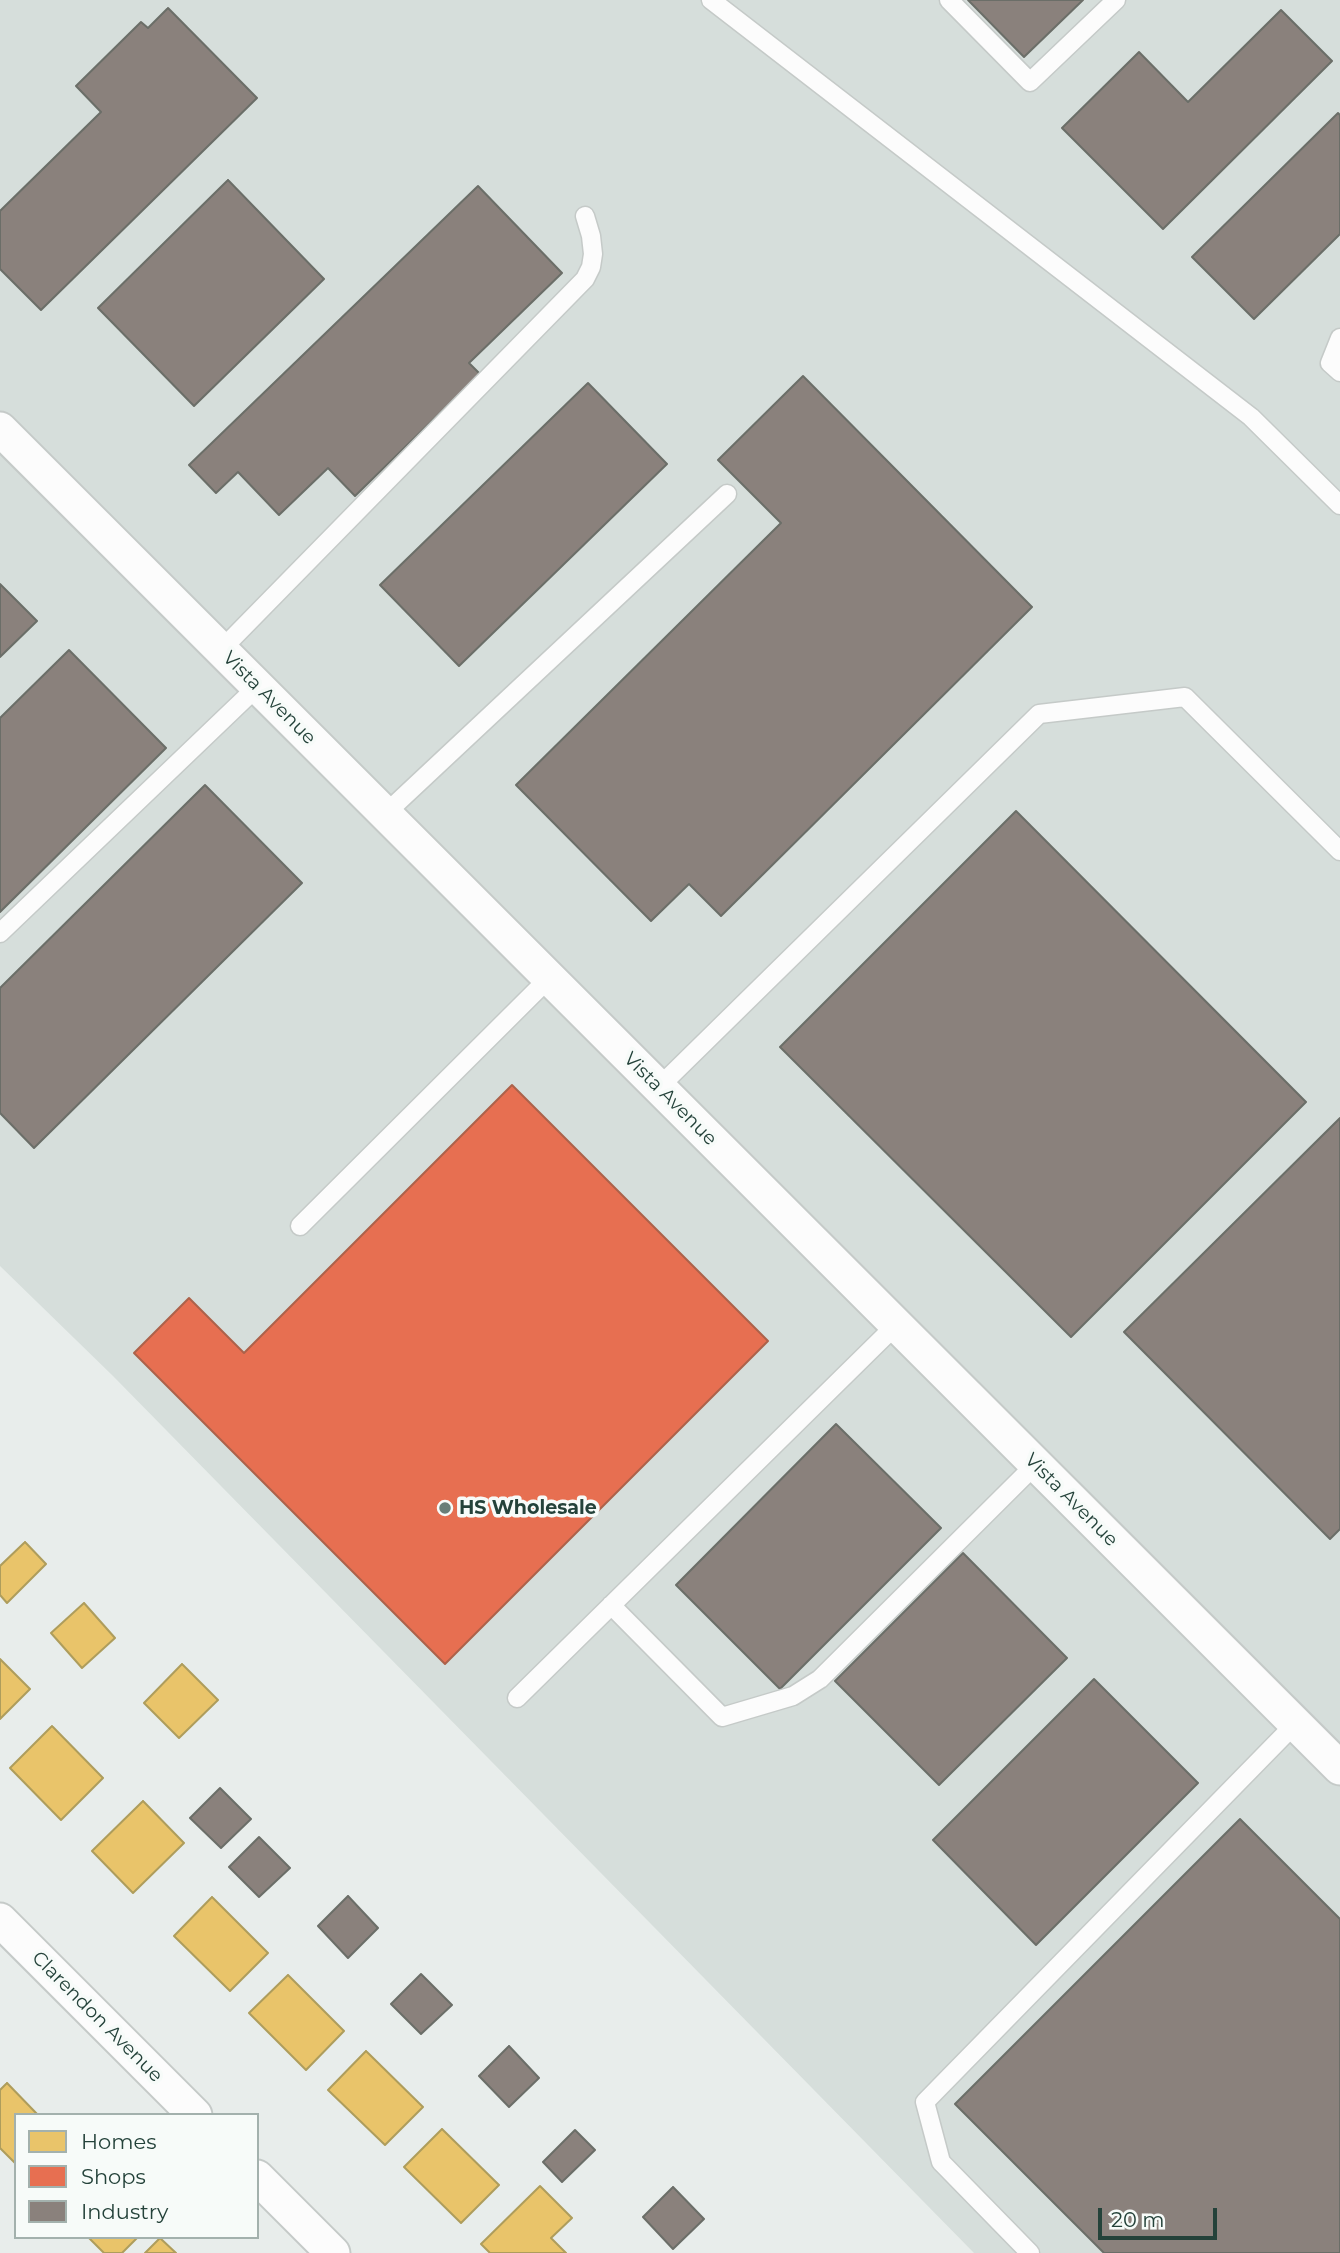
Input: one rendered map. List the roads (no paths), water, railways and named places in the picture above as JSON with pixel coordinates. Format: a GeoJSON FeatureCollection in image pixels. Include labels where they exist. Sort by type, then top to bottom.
{"type":"FeatureCollection","features":[{"type":"Feature","properties":{"kind":"street","name":"Vista Avenue"},"geometry":{"type":"LineString","coordinates":[[0,429],[1340,1768]]}},
{"type":"Feature","properties":{"kind":"street","name":"Clarendon Avenue"},"geometry":{"type":"LineString","coordinates":[[0,1920],[193,2113]]}},
{"type":"Feature","properties":{"kind":"street"},"geometry":{"type":"LineString","coordinates":[[259,2179],[333,2253]]}},
{"type":"Feature","properties":{"kind":"lane"},"geometry":{"type":"LineString","coordinates":[[711,0],[1251,417],[1340,505]]}},
{"type":"Feature","properties":{"kind":"lane"},"geometry":{"type":"LineString","coordinates":[[949,0],[1030,82],[1116,0]]}},
{"type":"Feature","properties":{"kind":"lane"},"geometry":{"type":"LineString","coordinates":[[221,650],[585,279],[593,254],[585,216]]}},
{"type":"Feature","properties":{"kind":"lane"},"geometry":{"type":"LineString","coordinates":[[1340,338],[1330,363],[1340,372]]}},
{"type":"Feature","properties":{"kind":"lane"},"geometry":{"type":"LineString","coordinates":[[385,814],[727,494]]}},
{"type":"Feature","properties":{"kind":"lane"},"geometry":{"type":"LineString","coordinates":[[0,933],[257,687]]}},
{"type":"Feature","properties":{"kind":"lane"},"geometry":{"type":"LineString","coordinates":[[658,1088],[1039,714],[1185,697],[1340,851]]}},
{"type":"Feature","properties":{"kind":"lane"},"geometry":{"type":"LineString","coordinates":[[300,1226],[550,978]]}},
{"type":"Feature","properties":{"kind":"lane"},"geometry":{"type":"LineString","coordinates":[[517,1698],[897,1325]]}},
{"type":"Feature","properties":{"kind":"lane"},"geometry":{"type":"LineString","coordinates":[[611,1605],[722,1717],[793,1696],[820,1679],[1036,1464]]}},
{"type":"Feature","properties":{"kind":"lane"},"geometry":{"type":"LineString","coordinates":[[1030,2253],[941,2162],[925,2102],[1296,1724]]}},
{"type":"Feature","properties":{"kind":"place","name":"HS Wholesale"},"geometry":{"type":"Point","coordinates":[445,1508]}}]}
